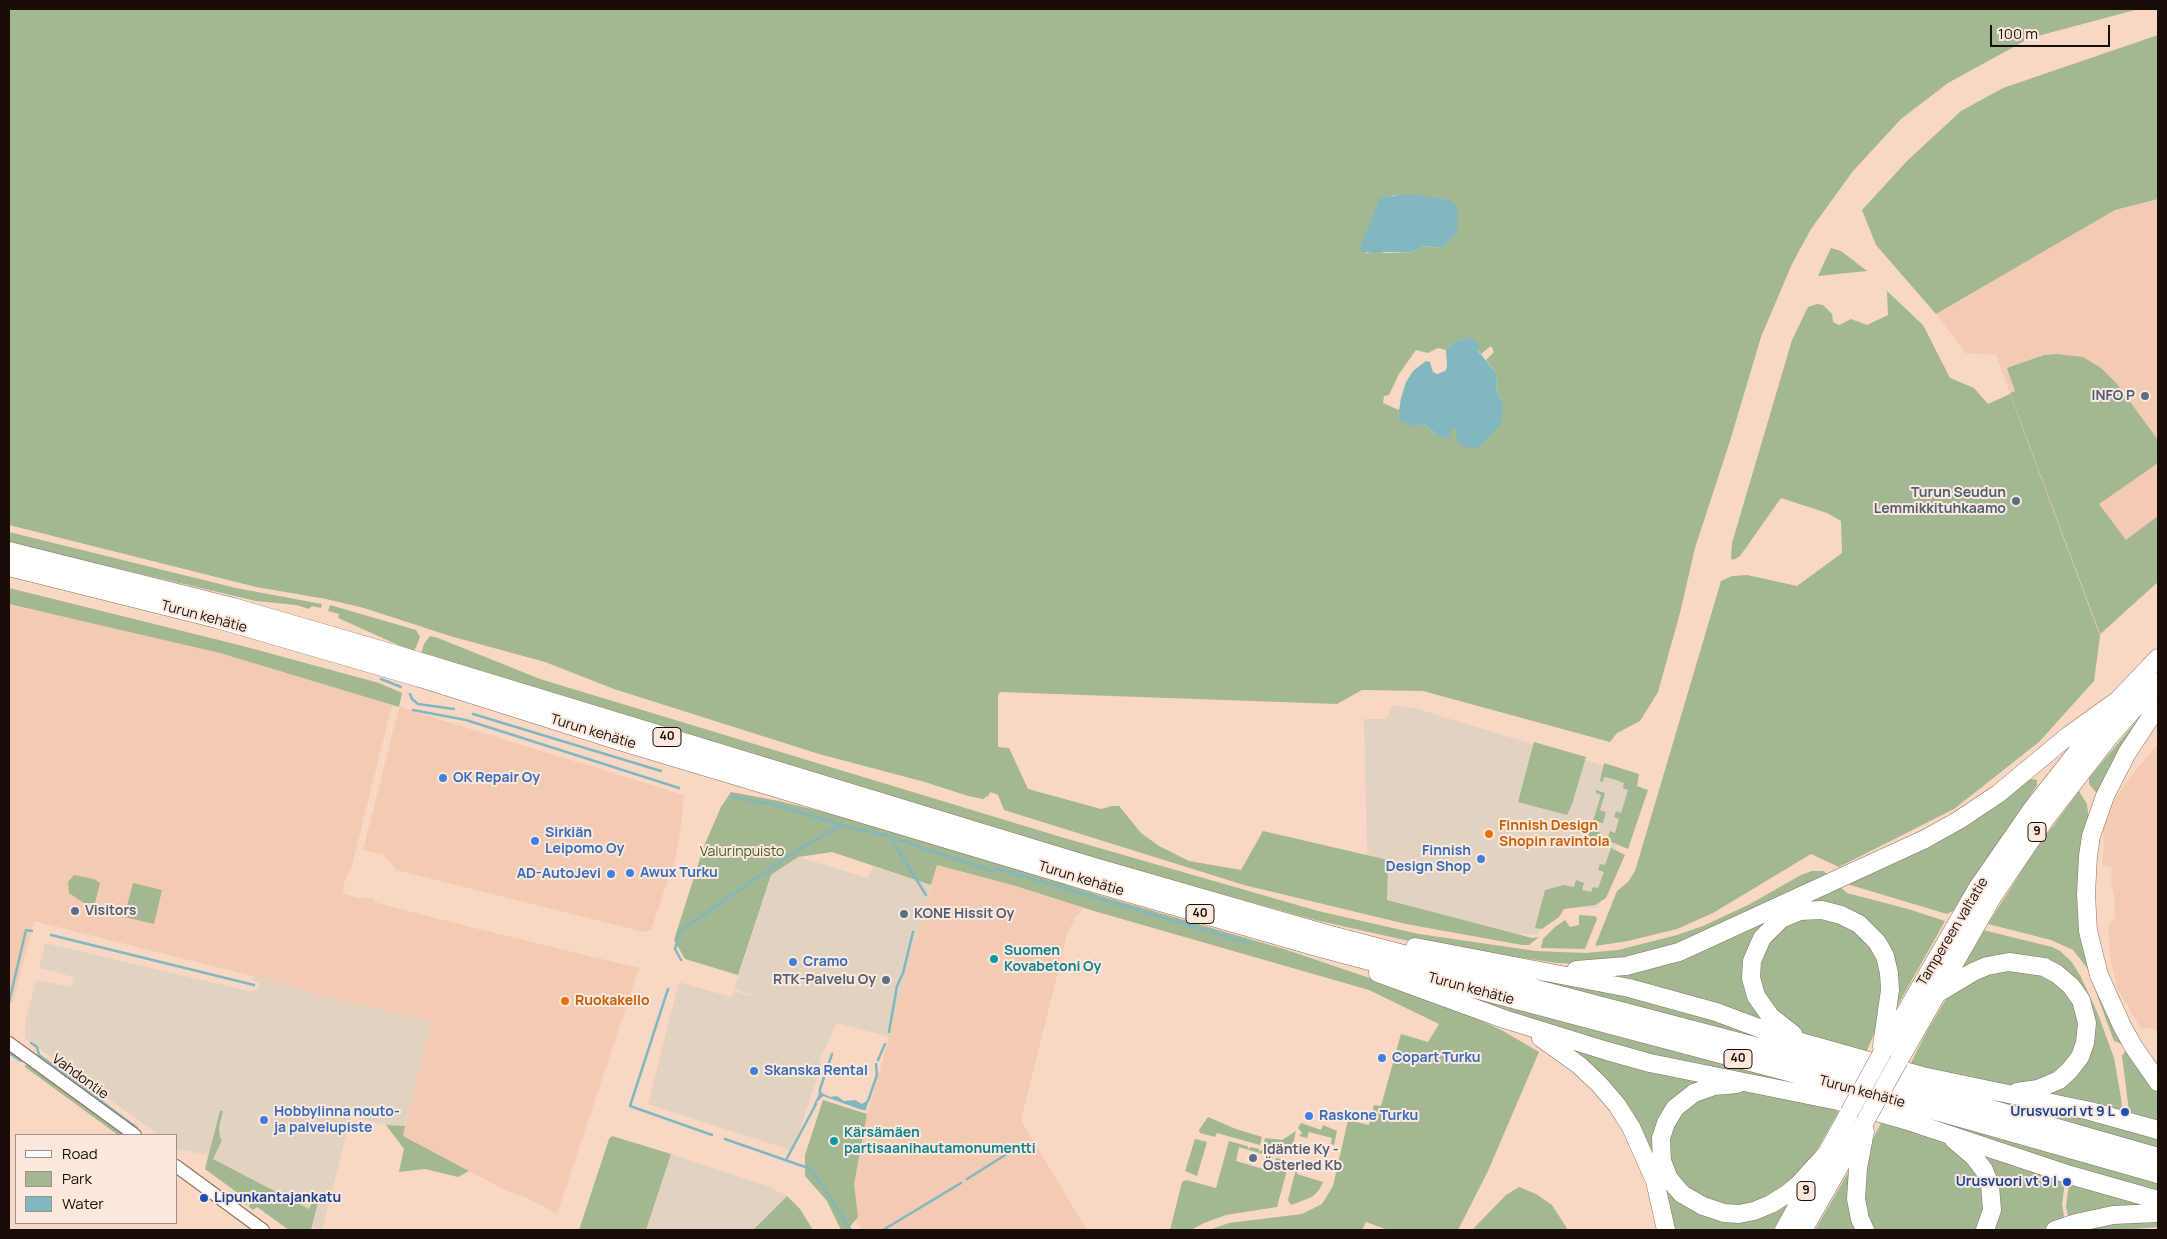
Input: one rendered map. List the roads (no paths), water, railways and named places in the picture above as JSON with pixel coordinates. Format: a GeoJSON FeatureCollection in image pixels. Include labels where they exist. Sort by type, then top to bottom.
{"type":"FeatureCollection","features":[{"type":"Feature","properties":{"kind":"highway","name":"Turun kehätie"},"geometry":{"type":"LineString","coordinates":[[9,551],[232,607],[398,655],[1088,865],[1320,940],[2158,1174]]}},
{"type":"Feature","properties":{"kind":"highway","name":"Turun kehätie"},"geometry":{"type":"LineString","coordinates":[[9,567],[236,624],[420,678],[619,741],[1083,880],[1948,1098],[2158,1157]]}},
{"type":"Feature","properties":{"kind":"highway","name":"Tampereen valtatie"},"geometry":{"type":"LineString","coordinates":[[1784,1230],[1881,1055],[1978,887],[2032,809],[2118,700],[2158,658]]}},
{"type":"Feature","properties":{"kind":"highway","name":"Tampereen valtatie"},"geometry":{"type":"LineString","coordinates":[[1803,1230],[1934,996],[1993,896],[2046,818],[2109,737],[2158,682]]}},
{"type":"Feature","properties":{"kind":"highway"},"geometry":{"type":"LineString","coordinates":[[1547,971],[1626,966],[1679,952],[1925,839],[1959,820],[1998,794],[2068,736],[2118,700]]}},
{"type":"Feature","properties":{"kind":"highway"},"geometry":{"type":"LineString","coordinates":[[2158,706],[2127,752],[2104,796],[2088,856],[2086,894],[2088,931],[2099,975],[2133,1046],[2158,1082]]}},
{"type":"Feature","properties":{"kind":"highway"},"geometry":{"type":"LineString","coordinates":[[1806,1043],[1777,1023],[1764,1010],[1754,988],[1753,956],[1762,938],[1781,919],[1800,911],[1822,910],[1841,915],[1858,924],[1874,938],[1885,956],[1889,972],[1890,990],[1881,1055]]}},
{"type":"Feature","properties":{"kind":"highway"},"geometry":{"type":"LineString","coordinates":[[1320,940],[1422,948],[1629,988],[1676,1000],[1806,1043],[1922,1076],[2090,1111],[2158,1130]]}},
{"type":"Feature","properties":{"kind":"highway"},"geometry":{"type":"LineString","coordinates":[[1320,940],[1402,984],[1517,1024],[1627,1057],[1838,1101],[1944,1133],[2070,1175],[2158,1200]]}},
{"type":"Feature","properties":{"kind":"highway"},"geometry":{"type":"LineString","coordinates":[[1934,996],[1972,972],[1987,966],[2009,962],[2044,967],[2062,977],[2075,991],[2083,1005],[2087,1023],[2085,1042],[2078,1061],[2062,1078],[2044,1087],[2023,1092],[2004,1093]]}},
{"type":"Feature","properties":{"kind":"highway"},"geometry":{"type":"LineString","coordinates":[[1517,1024],[1553,1046],[1579,1065],[1617,1105],[1631,1127],[1650,1167],[1663,1211],[1666,1230]]}},
{"type":"Feature","properties":{"kind":"highway"},"geometry":{"type":"LineString","coordinates":[[1761,1084],[1728,1084],[1709,1088],[1694,1093],[1675,1108],[1666,1123],[1661,1138],[1660,1151],[1666,1174],[1678,1190],[1703,1206],[1724,1213],[1739,1214],[1771,1204],[1787,1194],[1798,1185],[1828,1152]]}},
{"type":"Feature","properties":{"kind":"highway"},"geometry":{"type":"LineString","coordinates":[[1865,1230],[1857,1207],[1856,1194],[1858,1168],[1867,1118]]}},
{"type":"Feature","properties":{"kind":"highway"},"geometry":{"type":"LineString","coordinates":[[1944,1133],[1974,1157],[1988,1178],[1992,1204],[1990,1216],[1984,1230]]}},
{"type":"Feature","properties":{"kind":"highway"},"geometry":{"type":"LineString","coordinates":[[2055,1230],[2076,1223],[2113,1215],[2158,1213]]}},
{"type":"Feature","properties":{"kind":"street","name":"Vahdontie"},"geometry":{"type":"LineString","coordinates":[[9,1043],[133,1134]]}},
{"type":"Feature","properties":{"kind":"street"},"geometry":{"type":"LineString","coordinates":[[178,1167],[263,1230]]}},
{"type":"Feature","properties":{"kind":"water"},"geometry":{"type":"Polygon","coordinates":[[[1408,194],[1450,200],[1456,206],[1457,232],[1442,248],[1425,246],[1412,252],[1361,252],[1360,247],[1380,198],[1408,194]]]}},
{"type":"Feature","properties":{"kind":"water"},"geometry":{"type":"Polygon","coordinates":[[[1468,338],[1473,339],[1479,344],[1478,351],[1496,373],[1496,389],[1503,402],[1501,424],[1482,444],[1474,449],[1461,445],[1456,439],[1457,431],[1455,428],[1451,430],[1449,437],[1444,438],[1424,424],[1415,426],[1402,422],[1398,417],[1406,382],[1413,371],[1426,361],[1430,362],[1433,372],[1437,374],[1445,371],[1447,367],[1446,350],[1456,341],[1468,338]]]}},
{"type":"Feature","properties":{"kind":"water"},"geometry":{"type":"Polygon","coordinates":[[[820,1092],[830,1097],[837,1096],[844,1101],[855,1100],[862,1104],[869,1099],[866,1110],[823,1096],[813,1106],[820,1092]]]}},
{"type":"Feature","properties":{"kind":"waterway"},"geometry":{"type":"LineString","coordinates":[[381,679],[401,687]]}},
{"type":"Feature","properties":{"kind":"waterway"},"geometry":{"type":"LineString","coordinates":[[410,694],[412,699],[418,704],[454,709]]}},
{"type":"Feature","properties":{"kind":"waterway"},"geometry":{"type":"LineString","coordinates":[[413,710],[466,720],[679,788]]}},
{"type":"Feature","properties":{"kind":"waterway"},"geometry":{"type":"LineString","coordinates":[[473,714],[661,771]]}},
{"type":"Feature","properties":{"kind":"waterway"},"geometry":{"type":"LineString","coordinates":[[681,960],[675,949],[680,931],[796,851],[841,825],[777,805],[732,797]]}},
{"type":"Feature","properties":{"kind":"waterway"},"geometry":{"type":"LineString","coordinates":[[841,825],[885,835],[992,871],[999,869],[1252,944]]}},
{"type":"Feature","properties":{"kind":"waterway"},"geometry":{"type":"LineString","coordinates":[[894,844],[926,895]]}},
{"type":"Feature","properties":{"kind":"waterway"},"geometry":{"type":"LineString","coordinates":[[9,1002],[26,930],[32,931]]}},
{"type":"Feature","properties":{"kind":"waterway"},"geometry":{"type":"LineString","coordinates":[[889,1032],[897,986],[903,973],[913,932]]}},
{"type":"Feature","properties":{"kind":"waterway"},"geometry":{"type":"LineString","coordinates":[[51,935],[254,985]]}},
{"type":"Feature","properties":{"kind":"waterway"},"geometry":{"type":"LineString","coordinates":[[668,989],[630,1106],[712,1135]]}},
{"type":"Feature","properties":{"kind":"waterway"},"geometry":{"type":"LineString","coordinates":[[31,1043],[37,1047],[39,1055],[137,1128]]}},
{"type":"Feature","properties":{"kind":"waterway"},"geometry":{"type":"LineString","coordinates":[[878,1060],[885,1044]]}},
{"type":"Feature","properties":{"kind":"waterway"},"geometry":{"type":"LineString","coordinates":[[9,1053],[21,1061]]}},
{"type":"Feature","properties":{"kind":"waterway"},"geometry":{"type":"LineString","coordinates":[[820,1095],[820,1089],[832,1054]]}},
{"type":"Feature","properties":{"kind":"waterway"},"geometry":{"type":"LineString","coordinates":[[868,1101],[877,1075],[876,1064]]}},
{"type":"Feature","properties":{"kind":"waterway"},"geometry":{"type":"LineString","coordinates":[[786,1160],[816,1104]]}},
{"type":"Feature","properties":{"kind":"waterway"},"geometry":{"type":"LineString","coordinates":[[725,1139],[811,1169],[851,1230]]}},
{"type":"Feature","properties":{"kind":"waterway"},"geometry":{"type":"LineString","coordinates":[[967,1179],[1018,1147]]}},
{"type":"Feature","properties":{"kind":"waterway"},"geometry":{"type":"LineString","coordinates":[[883,1230],[961,1183]]}},
{"type":"Feature","properties":{"kind":"place","name":"INFO P"},"geometry":{"type":"Point","coordinates":[2145,396]}},
{"type":"Feature","properties":{"kind":"place","name":"Turun Seudun Lemmikkituhkaamo"},"geometry":{"type":"Point","coordinates":[2016,501]}},
{"type":"Feature","properties":{"kind":"place","name":"OK Repair Oy"},"geometry":{"type":"Point","coordinates":[443,778]}},
{"type":"Feature","properties":{"kind":"place","name":"Finnish Design Shopin ravintola"},"geometry":{"type":"Point","coordinates":[1489,834]}},
{"type":"Feature","properties":{"kind":"place","name":"Sirkiän Leipomo Oy"},"geometry":{"type":"Point","coordinates":[535,841]}},
{"type":"Feature","properties":{"kind":"place","name":"Finnish Design Shop"},"geometry":{"type":"Point","coordinates":[1481,859]}},
{"type":"Feature","properties":{"kind":"place","name":"Awux Turku"},"geometry":{"type":"Point","coordinates":[630,873]}},
{"type":"Feature","properties":{"kind":"place","name":"AD-AutoJevi"},"geometry":{"type":"Point","coordinates":[611,874]}},
{"type":"Feature","properties":{"kind":"place","name":"Visitors"},"geometry":{"type":"Point","coordinates":[75,911]}},
{"type":"Feature","properties":{"kind":"place","name":"KONE Hissit Oy"},"geometry":{"type":"Point","coordinates":[904,914]}},
{"type":"Feature","properties":{"kind":"place","name":"Suomen Kovabetoni Oy"},"geometry":{"type":"Point","coordinates":[994,959]}},
{"type":"Feature","properties":{"kind":"place","name":"Cramo"},"geometry":{"type":"Point","coordinates":[793,962]}},
{"type":"Feature","properties":{"kind":"place","name":"RTK-Palvelu Oy"},"geometry":{"type":"Point","coordinates":[886,980]}},
{"type":"Feature","properties":{"kind":"place","name":"Ruokakello"},"geometry":{"type":"Point","coordinates":[565,1001]}},
{"type":"Feature","properties":{"kind":"place","name":"Copart Turku"},"geometry":{"type":"Point","coordinates":[1382,1058]}},
{"type":"Feature","properties":{"kind":"place","name":"Skanska Rental"},"geometry":{"type":"Point","coordinates":[754,1071]}},
{"type":"Feature","properties":{"kind":"place","name":"Urusvuori vt 9 L"},"geometry":{"type":"Point","coordinates":[2125,1112]}},
{"type":"Feature","properties":{"kind":"place","name":"Raskone Turku"},"geometry":{"type":"Point","coordinates":[1309,1116]}},
{"type":"Feature","properties":{"kind":"place","name":"Hobbylinna nouto- ja palvelupiste"},"geometry":{"type":"Point","coordinates":[264,1120]}},
{"type":"Feature","properties":{"kind":"place","name":"Kärsämäen partisaanihautamonumentti"},"geometry":{"type":"Point","coordinates":[834,1141]}},
{"type":"Feature","properties":{"kind":"place","name":"Idäntie Ky - Österled Kb"},"geometry":{"type":"Point","coordinates":[1253,1158]}},
{"type":"Feature","properties":{"kind":"place","name":"Urusvuori vt 9 I"},"geometry":{"type":"Point","coordinates":[2067,1182]}},
{"type":"Feature","properties":{"kind":"place","name":"Lipunkantajankatu"},"geometry":{"type":"Point","coordinates":[204,1198]}},
{"type":"Feature","properties":{"kind":"park label","name":"Valurinpuisto"},"geometry":{"type":"Point","coordinates":[742,852]}}]}
